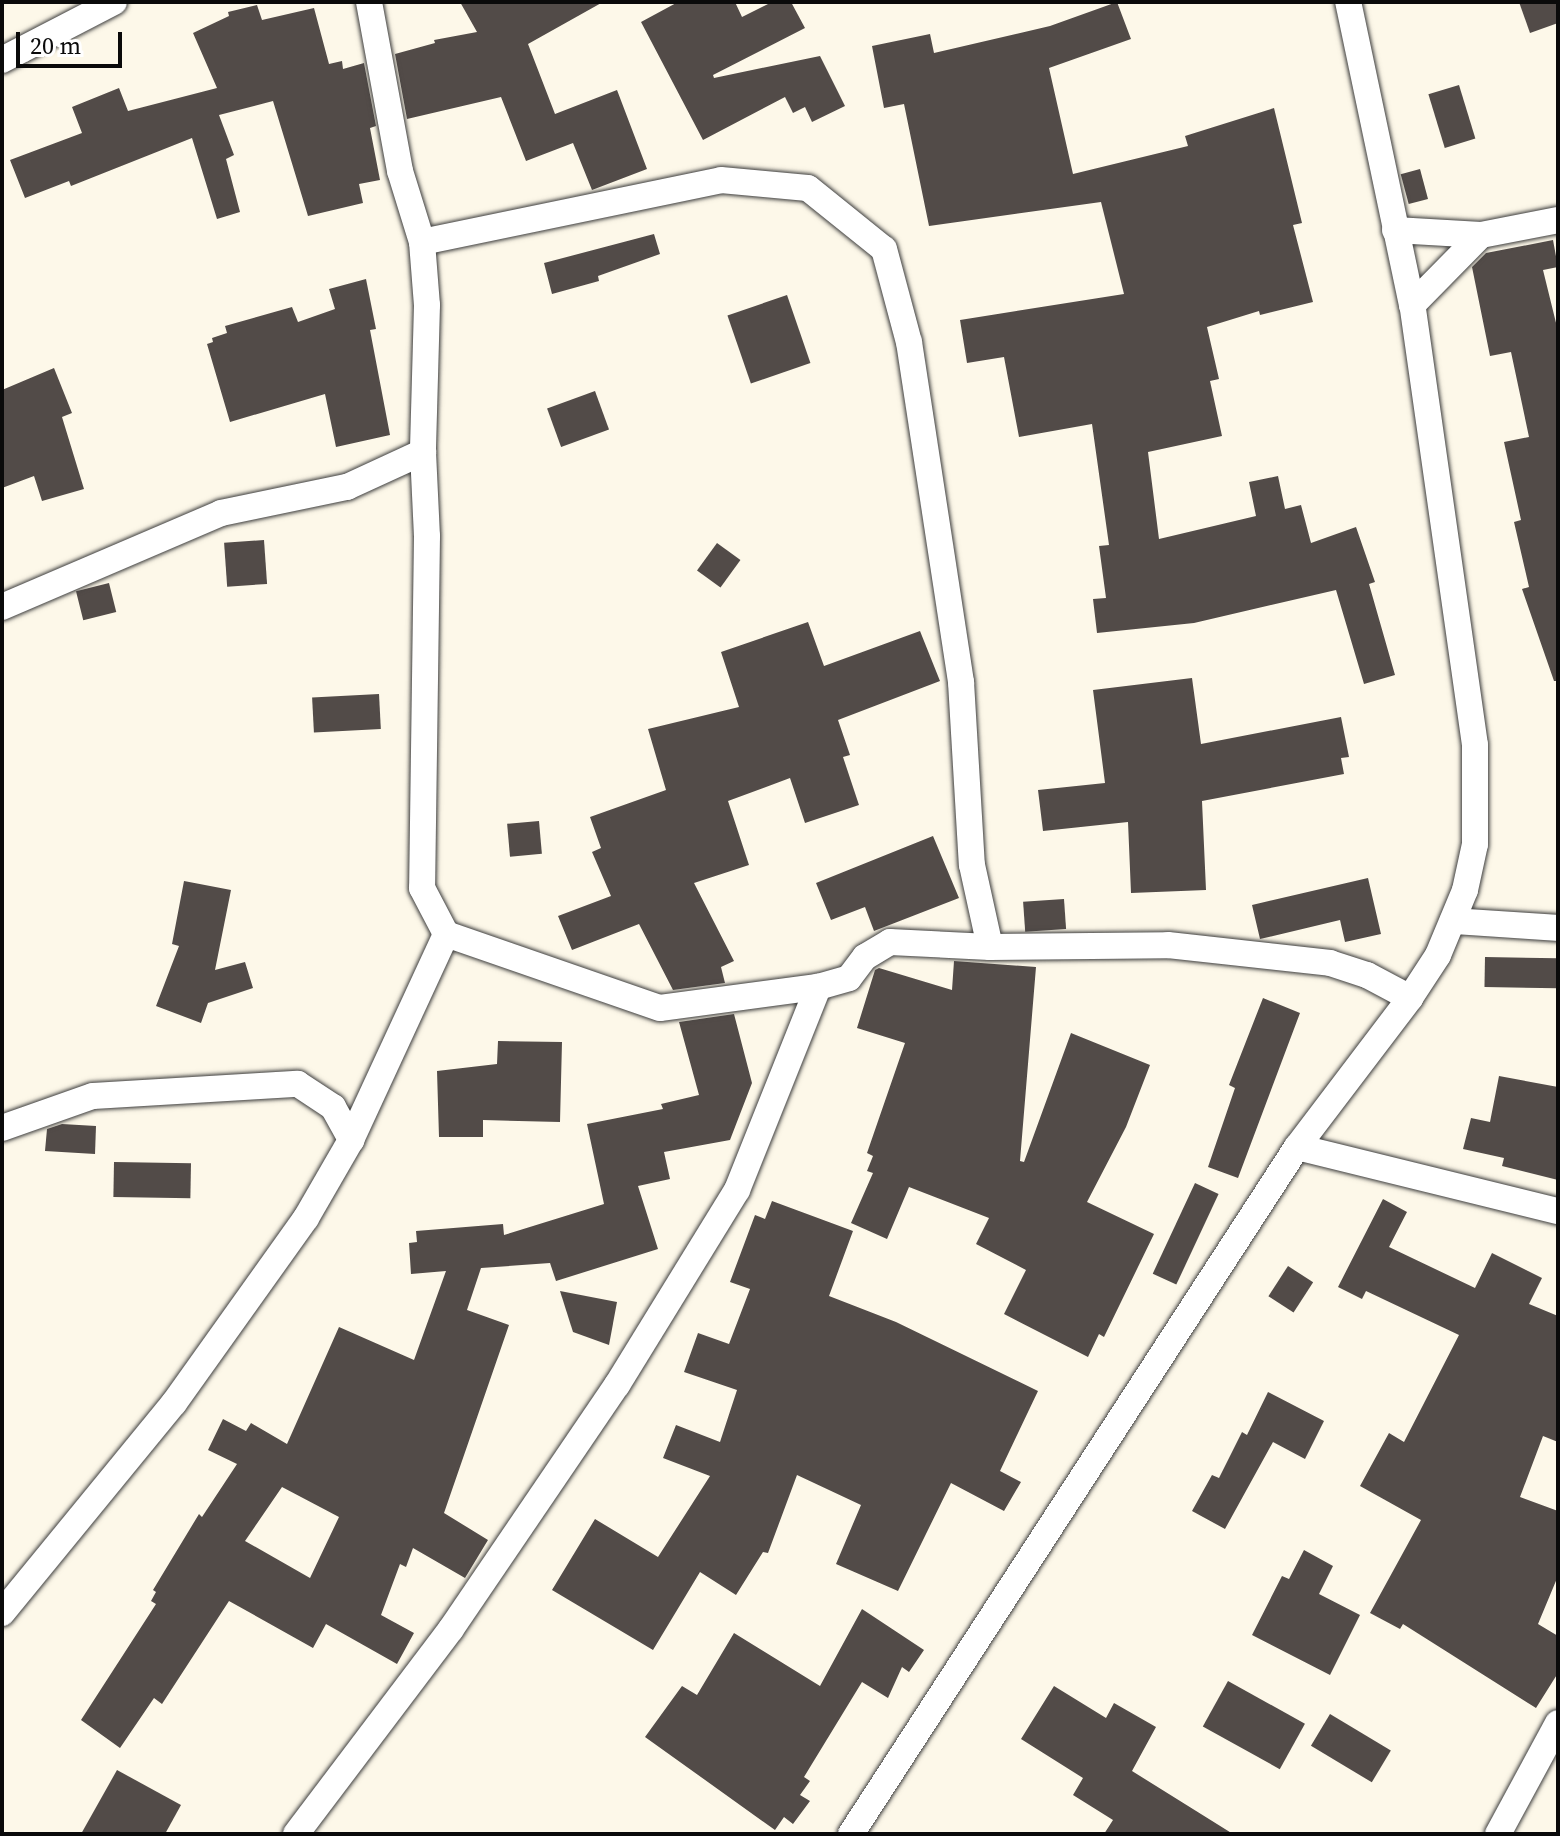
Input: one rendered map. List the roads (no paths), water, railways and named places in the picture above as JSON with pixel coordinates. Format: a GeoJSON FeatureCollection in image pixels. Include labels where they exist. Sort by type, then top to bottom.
{"type":"FeatureCollection","features":[{"type":"Feature","properties":{"kind":"street"},"geometry":{"type":"LineString","coordinates":[[2,60],[114,2]]}},
{"type":"Feature","properties":{"kind":"street"},"geometry":{"type":"LineString","coordinates":[[369,2],[400,171],[422,242],[427,305],[423,452],[427,536],[422,888],[446,934],[660,1008],[818,987],[849,978],[865,957],[890,942],[990,947],[1168,945],[1330,963],[1367,975],[1410,998]]}},
{"type":"Feature","properties":{"kind":"street"},"geometry":{"type":"LineString","coordinates":[[851,1834],[1297,1147],[1410,998],[1453,921],[1465,890],[1475,844],[1475,745],[1412,305],[1348,2]]}},
{"type":"Feature","properties":{"kind":"street"},"geometry":{"type":"LineString","coordinates":[[422,242],[721,180],[808,188],[884,249],[909,342],[961,682],[972,865],[990,947]]}},
{"type":"Feature","properties":{"kind":"street"},"geometry":{"type":"LineString","coordinates":[[1395,230],[1481,235],[1558,220]]}},
{"type":"Feature","properties":{"kind":"street"},"geometry":{"type":"LineString","coordinates":[[1412,305],[1481,235]]}},
{"type":"Feature","properties":{"kind":"street"},"geometry":{"type":"LineString","coordinates":[[2,607],[221,513],[347,487],[423,452]]}},
{"type":"Feature","properties":{"kind":"street"},"geometry":{"type":"LineString","coordinates":[[1453,921],[1558,928]]}},
{"type":"Feature","properties":{"kind":"street"},"geometry":{"type":"LineString","coordinates":[[2,1613],[174,1403],[306,1218],[351,1140],[446,934]]}},
{"type":"Feature","properties":{"kind":"street"},"geometry":{"type":"LineString","coordinates":[[296,1834],[460,1616],[617,1385],[737,1190],[818,987]]}},
{"type":"Feature","properties":{"kind":"street"},"geometry":{"type":"LineString","coordinates":[[2,1128],[93,1096],[298,1084],[333,1107],[351,1140]]}},
{"type":"Feature","properties":{"kind":"street"},"geometry":{"type":"LineString","coordinates":[[1297,1147],[1558,1211]]}},
{"type":"Feature","properties":{"kind":"street"},"geometry":{"type":"LineString","coordinates":[[1498,1834],[1557,1726]]}}]}
